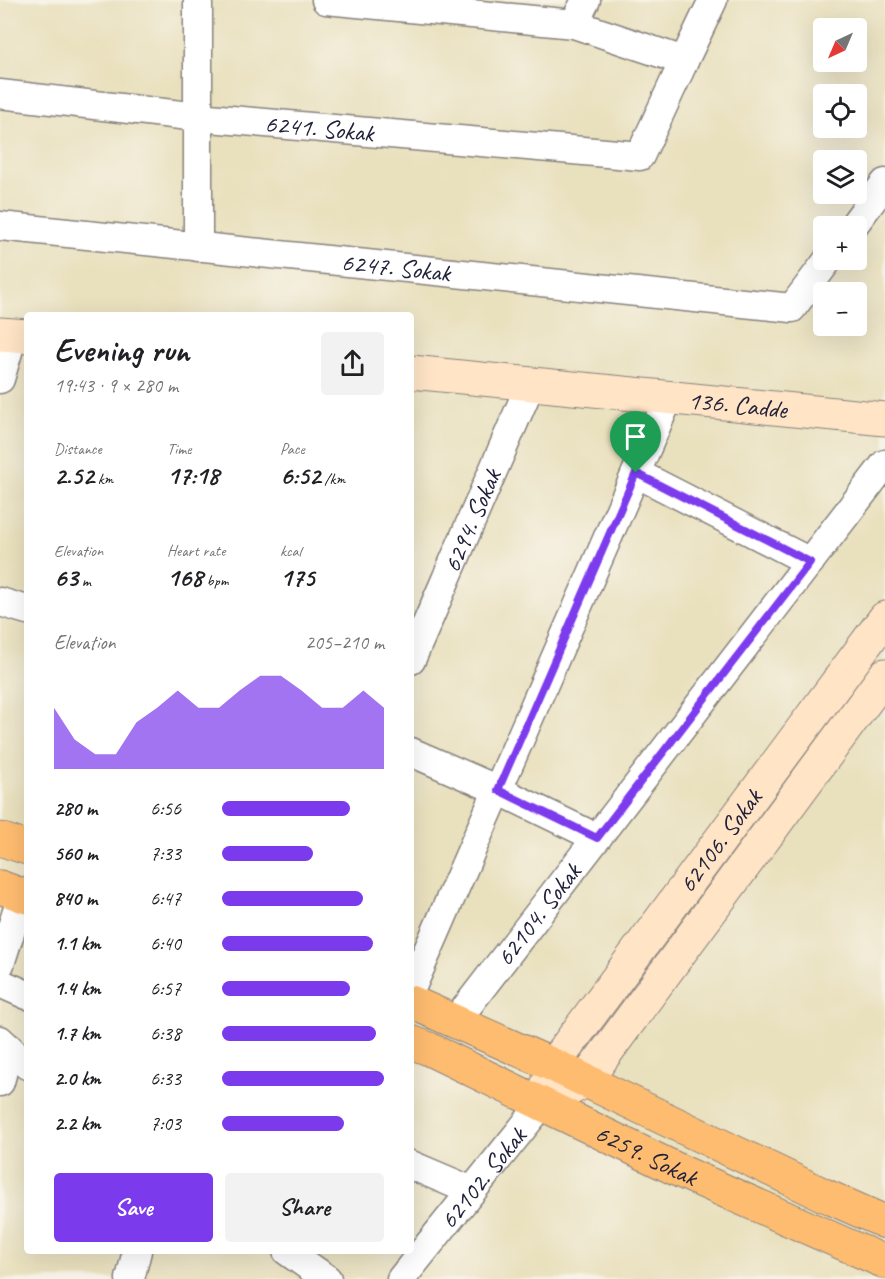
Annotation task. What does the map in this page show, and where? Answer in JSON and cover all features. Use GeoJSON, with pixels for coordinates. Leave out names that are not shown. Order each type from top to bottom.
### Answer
{"type":"FeatureCollection","features":[{"type":"Feature","properties":{"kind":"main road"},"geometry":{"type":"LineString","coordinates":[[0,839],[24,847]]}},
{"type":"Feature","properties":{"kind":"main road","name":"6259. Sokak"},"geometry":{"type":"LineString","coordinates":[[414,1003],[553,1065],[824,1195],[885,1221]]}},
{"type":"Feature","properties":{"kind":"main road","name":"6259. Sokak"},"geometry":{"type":"LineString","coordinates":[[414,1043],[682,1172],[885,1262]]}},
{"type":"Feature","properties":{"kind":"street"},"geometry":{"type":"LineString","coordinates":[[198,0],[198,247]]}},
{"type":"Feature","properties":{"kind":"street"},"geometry":{"type":"LineString","coordinates":[[326,0],[577,8],[684,61],[713,0]]}},
{"type":"Feature","properties":{"kind":"street","name":"6241. Sokak"},"geometry":{"type":"LineString","coordinates":[[0,94],[198,117],[640,156],[684,61]]}},
{"type":"Feature","properties":{"kind":"street"},"geometry":{"type":"LineString","coordinates":[[860,216],[885,183]]}},
{"type":"Feature","properties":{"kind":"street","name":"6247. Sokak"},"geometry":{"type":"LineString","coordinates":[[0,226],[792,308],[820,270]]}},
{"type":"Feature","properties":{"kind":"street"},"geometry":{"type":"LineString","coordinates":[[0,379],[13,335]]}},
{"type":"Feature","properties":{"kind":"street","name":"136. Cadde"},"geometry":{"type":"LineString","coordinates":[[414,372],[885,419]]}},
{"type":"Feature","properties":{"kind":"street","name":"6294. Sokak"},"geometry":{"type":"LineString","coordinates":[[414,653],[531,383]]}},
{"type":"Feature","properties":{"kind":"street"},"geometry":{"type":"LineString","coordinates":[[414,982],[669,397]]}},
{"type":"Feature","properties":{"kind":"street","name":"62104. Sokak"},"geometry":{"type":"LineString","coordinates":[[455,1022],[885,464]]}},
{"type":"Feature","properties":{"kind":"street"},"geometry":{"type":"LineString","coordinates":[[636,473],[810,562]]}},
{"type":"Feature","properties":{"kind":"street"},"geometry":{"type":"LineString","coordinates":[[0,602],[24,609]]}},
{"type":"Feature","properties":{"kind":"street","name":"62106. Sokak"},"geometry":{"type":"LineString","coordinates":[[553,1065],[885,618]]}},
{"type":"Feature","properties":{"kind":"street","name":"62106. Sokak"},"geometry":{"type":"LineString","coordinates":[[585,1081],[885,675]]}},
{"type":"Feature","properties":{"kind":"street"},"geometry":{"type":"LineString","coordinates":[[414,753],[498,790],[597,838]]}},
{"type":"Feature","properties":{"kind":"street"},"geometry":{"type":"LineString","coordinates":[[0,964],[16,893]]}},
{"type":"Feature","properties":{"kind":"street"},"geometry":{"type":"LineString","coordinates":[[0,983],[24,994]]}},
{"type":"Feature","properties":{"kind":"street"},"geometry":{"type":"LineString","coordinates":[[0,1082],[12,1051]]}},
{"type":"Feature","properties":{"kind":"street"},"geometry":{"type":"LineString","coordinates":[[542,1104],[553,1065]]}},
{"type":"Feature","properties":{"kind":"street"},"geometry":{"type":"LineString","coordinates":[[542,1104],[585,1081]]}},
{"type":"Feature","properties":{"kind":"street","name":"62102. Sokak"},"geometry":{"type":"LineString","coordinates":[[401,1279],[542,1104]]}},
{"type":"Feature","properties":{"kind":"street"},"geometry":{"type":"LineString","coordinates":[[414,1166],[472,1191]]}},
{"type":"Feature","properties":{"kind":"street"},"geometry":{"type":"LineString","coordinates":[[130,1279],[136,1254]]}},
{"type":"Feature","properties":{"kind":"street"},"geometry":{"type":"LineString","coordinates":[[290,1254],[327,1279]]}},
{"type":"Feature","properties":{"kind":"route"},"geometry":{"type":"LineString","coordinates":[[636,473],[810,562],[597,838],[498,790],[636,473]]}}]}
